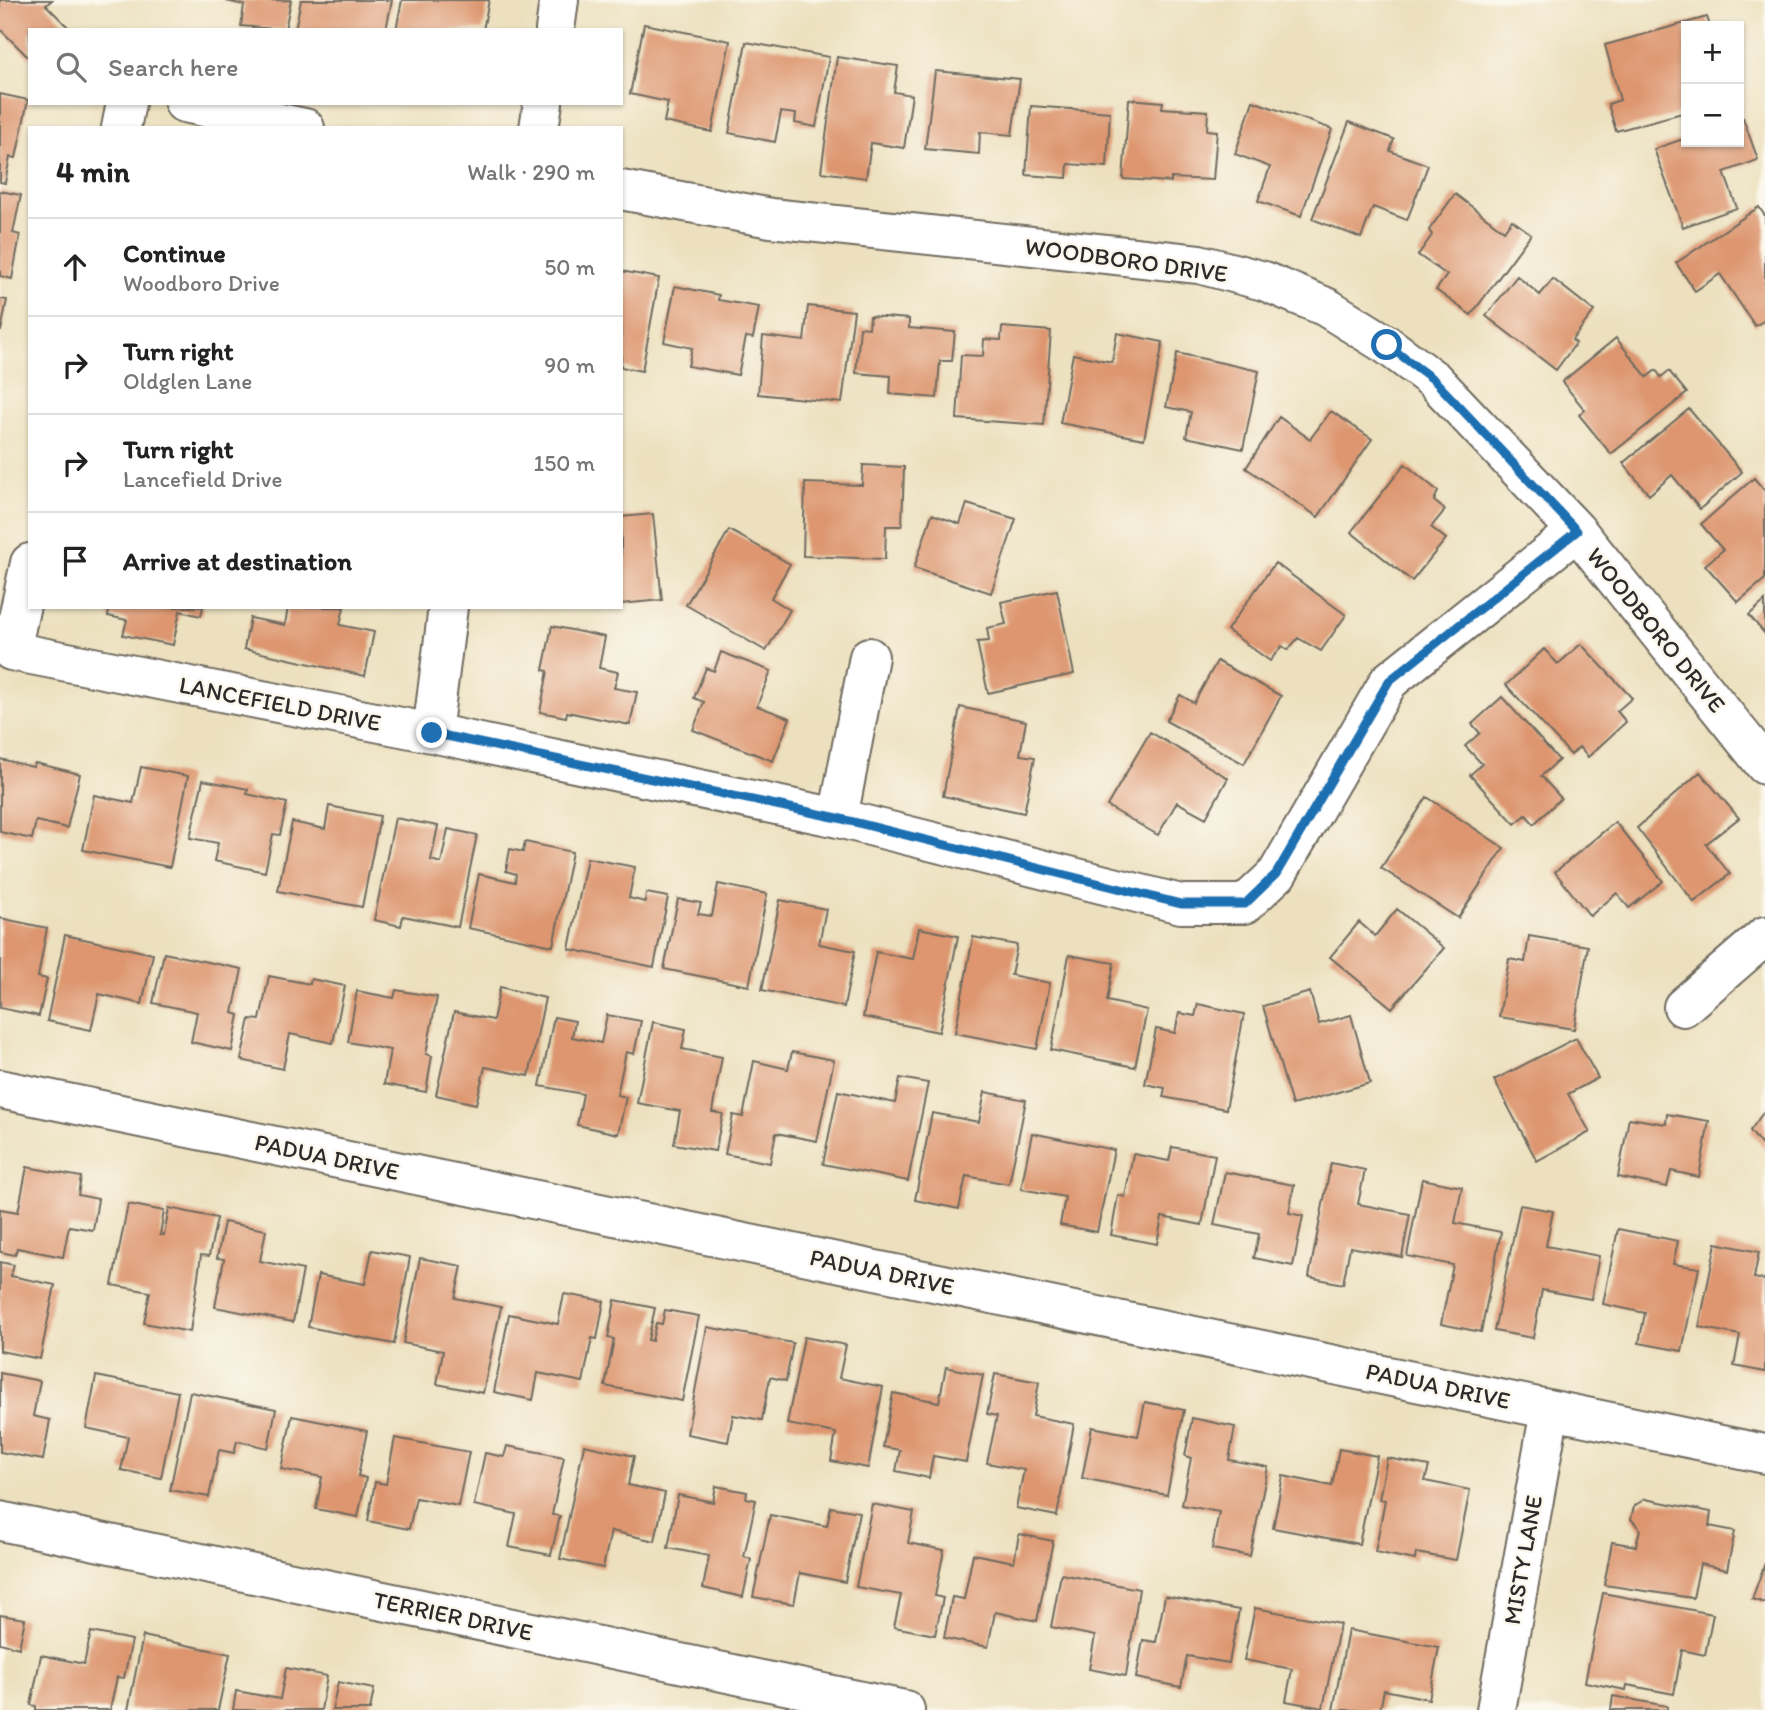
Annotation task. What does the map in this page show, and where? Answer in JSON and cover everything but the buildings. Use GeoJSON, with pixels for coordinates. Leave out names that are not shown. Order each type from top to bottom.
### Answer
{"type":"FeatureCollection","features":[{"type":"Feature","properties":{"kind":"street"},"geometry":{"type":"LineString","coordinates":[[555,28],[559,0]]}},
{"type":"Feature","properties":{"kind":"street"},"geometry":{"type":"LineString","coordinates":[[121,126],[126,105]]}},
{"type":"Feature","properties":{"kind":"street"},"geometry":{"type":"LineString","coordinates":[[194,105],[295,126]]}},
{"type":"Feature","properties":{"kind":"street"},"geometry":{"type":"LineString","coordinates":[[539,126],[543,105]]}},
{"type":"Feature","properties":{"kind":"street","name":"WOODBORO DRIVE"},"geometry":{"type":"LineString","coordinates":[[623,190],[771,218],[1199,264],[1264,281],[1326,307],[1387,345],[1434,380],[1577,531],[1765,765]]}},
{"type":"Feature","properties":{"kind":"street","name":"LANCEFIELD DRIVE"},"geometry":{"type":"LineString","coordinates":[[28,573],[11,651],[432,733],[838,818],[1181,904],[1245,904],[1276,874],[1389,681],[1577,531]]}},
{"type":"Feature","properties":{"kind":"street"},"geometry":{"type":"LineString","coordinates":[[432,733],[448,609]]}},
{"type":"Feature","properties":{"kind":"street"},"geometry":{"type":"LineString","coordinates":[[838,818],[869,657]]}},
{"type":"Feature","properties":{"kind":"street"},"geometry":{"type":"LineString","coordinates":[[1684,1007],[1765,936]]}},
{"type":"Feature","properties":{"kind":"street","name":"PADUA DRIVE"},"geometry":{"type":"LineString","coordinates":[[0,1089],[1765,1454]]}},
{"type":"Feature","properties":{"kind":"street","name":"MISTY LANE"},"geometry":{"type":"LineString","coordinates":[[1496,1710],[1550,1409]]}},
{"type":"Feature","properties":{"kind":"street","name":"TERRIER DRIVE"},"geometry":{"type":"LineString","coordinates":[[0,1521],[905,1710]]}},
{"type":"Feature","properties":{"kind":"route"},"geometry":{"type":"LineString","coordinates":[[432,733],[838,818],[1181,904],[1245,904],[1276,874],[1389,681],[1577,531],[1434,380],[1387,345]]}}]}
